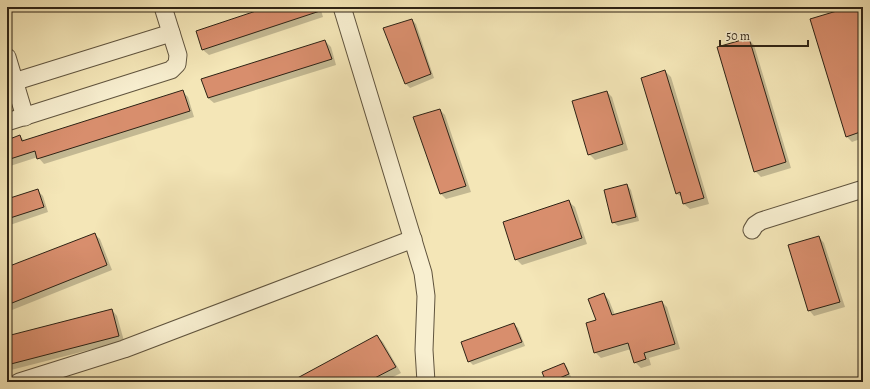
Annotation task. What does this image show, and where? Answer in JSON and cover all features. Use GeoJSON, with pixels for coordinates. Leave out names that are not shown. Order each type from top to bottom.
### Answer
{"type":"FeatureCollection","features":[{"type":"Feature","properties":{"kind":"street"},"geometry":{"type":"LineString","coordinates":[[7,122],[171,70],[177,64],[178,55],[163,7]]}},
{"type":"Feature","properties":{"kind":"street"},"geometry":{"type":"LineString","coordinates":[[342,7],[424,272],[426,296],[424,350],[426,382]]}},
{"type":"Feature","properties":{"kind":"street"},"geometry":{"type":"LineString","coordinates":[[11,83],[171,33]]}},
{"type":"Feature","properties":{"kind":"street"},"geometry":{"type":"LineString","coordinates":[[7,57],[11,83],[25,116]]}},
{"type":"Feature","properties":{"kind":"street"},"geometry":{"type":"LineString","coordinates":[[752,230],[755,224],[761,221],[863,190]]}},
{"type":"Feature","properties":{"kind":"street"},"geometry":{"type":"LineString","coordinates":[[19,382],[124,349],[413,239]]}},
{"type":"Feature","properties":{"kind":"building"},"geometry":{"type":"Polygon","coordinates":[[[268,7],[326,7],[326,9],[202,50],[196,31],[268,7]]]}},
{"type":"Feature","properties":{"kind":"building"},"geometry":{"type":"Polygon","coordinates":[[[850,7],[863,7],[863,131],[846,137],[810,19],[850,7]]]}},
{"type":"Feature","properties":{"kind":"building"},"geometry":{"type":"Polygon","coordinates":[[[412,19],[431,74],[405,84],[383,28],[412,19]]]}},
{"type":"Feature","properties":{"kind":"building"},"geometry":{"type":"Polygon","coordinates":[[[749,38],[786,162],[754,172],[717,47],[749,38]]]}},
{"type":"Feature","properties":{"kind":"building"},"geometry":{"type":"Polygon","coordinates":[[[325,40],[332,59],[208,98],[201,79],[325,40]]]}},
{"type":"Feature","properties":{"kind":"building"},"geometry":{"type":"Polygon","coordinates":[[[665,70],[704,198],[683,204],[680,192],[676,194],[641,78],[665,70]]]}},
{"type":"Feature","properties":{"kind":"building"},"geometry":{"type":"Polygon","coordinates":[[[183,90],[190,111],[37,159],[35,151],[7,160],[7,140],[20,135],[22,141],[183,90]]]}},
{"type":"Feature","properties":{"kind":"building"},"geometry":{"type":"Polygon","coordinates":[[[607,91],[623,144],[588,155],[572,101],[607,91]]]}},
{"type":"Feature","properties":{"kind":"building"},"geometry":{"type":"Polygon","coordinates":[[[440,109],[466,186],[440,194],[413,117],[440,109]]]}},
{"type":"Feature","properties":{"kind":"building"},"geometry":{"type":"Polygon","coordinates":[[[627,184],[636,217],[612,223],[604,190],[627,184]]]}},
{"type":"Feature","properties":{"kind":"building"},"geometry":{"type":"Polygon","coordinates":[[[38,189],[44,207],[7,219],[7,199],[38,189]]]}},
{"type":"Feature","properties":{"kind":"building"},"geometry":{"type":"Polygon","coordinates":[[[569,200],[582,238],[515,260],[503,222],[569,200]]]}},
{"type":"Feature","properties":{"kind":"building"},"geometry":{"type":"Polygon","coordinates":[[[95,233],[107,265],[7,305],[7,267],[95,233]]]}},
{"type":"Feature","properties":{"kind":"building"},"geometry":{"type":"Polygon","coordinates":[[[819,236],[840,302],[808,311],[788,245],[819,236]]]}},
{"type":"Feature","properties":{"kind":"building"},"geometry":{"type":"Polygon","coordinates":[[[604,293],[612,315],[662,301],[675,344],[644,353],[646,359],[634,363],[628,343],[594,353],[586,323],[596,320],[588,299],[604,293]]]}},
{"type":"Feature","properties":{"kind":"building"},"geometry":{"type":"Polygon","coordinates":[[[112,309],[119,336],[7,365],[7,336],[112,309]]]}},
{"type":"Feature","properties":{"kind":"building"},"geometry":{"type":"Polygon","coordinates":[[[514,323],[522,342],[468,362],[461,342],[514,323]]]}},
{"type":"Feature","properties":{"kind":"building"},"geometry":{"type":"Polygon","coordinates":[[[377,335],[396,367],[367,382],[290,382],[377,335]]]}},
{"type":"Feature","properties":{"kind":"building"},"geometry":{"type":"Polygon","coordinates":[[[564,363],[569,374],[550,382],[546,382],[542,372],[564,363]]]}}]}
